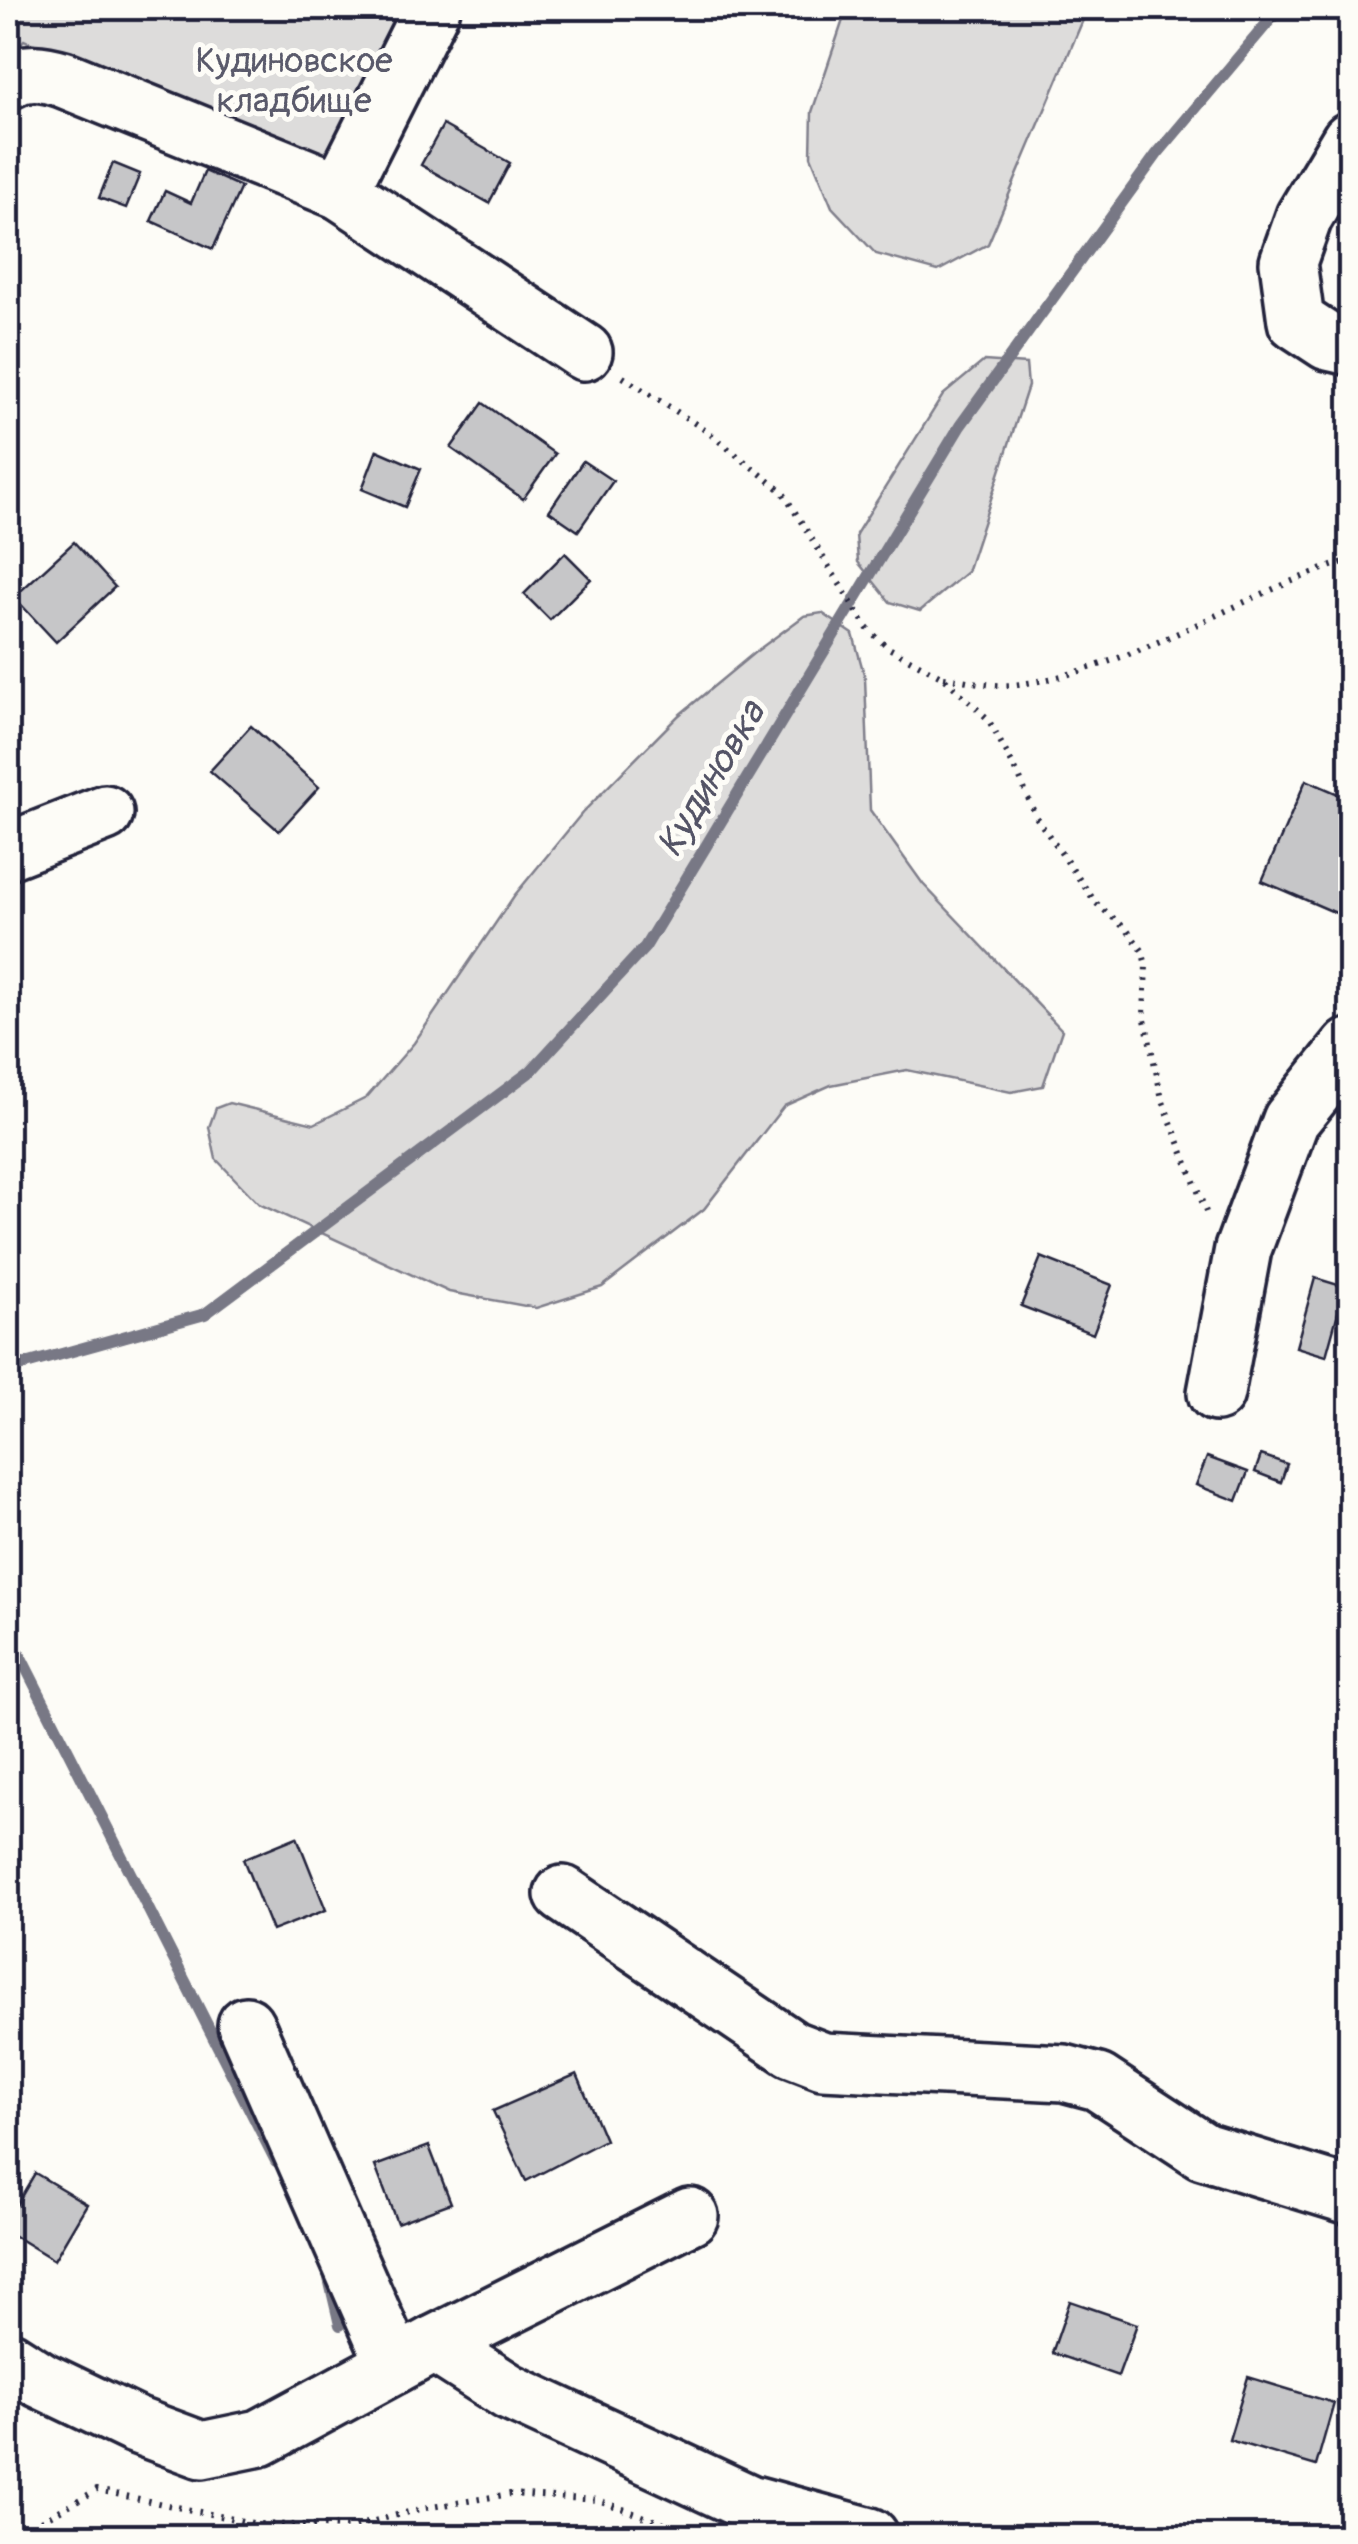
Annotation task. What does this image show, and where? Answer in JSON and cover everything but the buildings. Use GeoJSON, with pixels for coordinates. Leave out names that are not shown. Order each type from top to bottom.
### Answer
{"type":"FeatureCollection","features":[{"type":"Feature","properties":{"kind":"street"},"geometry":{"type":"LineString","coordinates":[[340,190],[432,8]]}},
{"type":"Feature","properties":{"kind":"street"},"geometry":{"type":"LineString","coordinates":[[8,81],[39,72],[340,190],[584,352]]}},
{"type":"Feature","properties":{"kind":"street"},"geometry":{"type":"LineString","coordinates":[[1350,140],[1304,217],[1288,262],[1296,321],[1328,342],[1350,348]]}},
{"type":"Feature","properties":{"kind":"street"},"geometry":{"type":"LineString","coordinates":[[8,851],[106,813]]}},
{"type":"Feature","properties":{"kind":"street"},"geometry":{"type":"LineString","coordinates":[[1216,1392],[1243,1249],[1291,1120],[1350,1047]]}},
{"type":"Feature","properties":{"kind":"street"},"geometry":{"type":"LineString","coordinates":[[563,1894],[792,2049],[823,2061],[1064,2074],[1098,2082],[1203,2151],[1350,2196]]}},
{"type":"Feature","properties":{"kind":"street"},"geometry":{"type":"LineString","coordinates":[[246,2025],[415,2354],[509,2392],[749,2503],[870,2536]]}},
{"type":"Feature","properties":{"kind":"street"},"geometry":{"type":"LineString","coordinates":[[8,2359],[41,2380],[202,2450],[260,2438],[415,2354],[690,2216]]}},
{"type":"Feature","properties":{"kind":"path"},"geometry":{"type":"LineString","coordinates":[[584,352],[704,430],[772,482],[805,525],[867,628],[887,647],[943,677],[988,719],[1045,830],[1096,903],[1142,950],[1146,964],[1144,1015],[1162,1099],[1207,1215],[1243,1249]]}},
{"type":"Feature","properties":{"kind":"path"},"geometry":{"type":"LineString","coordinates":[[943,677],[1009,686],[1086,671],[1306,574],[1350,560]]}},
{"type":"Feature","properties":{"kind":"path"},"geometry":{"type":"LineString","coordinates":[[13,2536],[98,2490],[257,2524],[351,2526],[420,2509],[510,2494],[598,2500],[700,2536]]}},
{"type":"Feature","properties":{"kind":"green space","name":"Кудиновское кладбище"},"geometry":{"type":"Polygon","coordinates":[[[8,8],[413,8],[343,146],[315,171],[24,40],[8,56],[8,8]]]}},
{"type":"Feature","properties":{"kind":"green space"},"geometry":{"type":"Polygon","coordinates":[[[847,8],[1088,8],[988,244],[938,271],[876,254],[832,207],[811,156],[812,112],[847,8]]]}},
{"type":"Feature","properties":{"kind":"green space"},"geometry":{"type":"Polygon","coordinates":[[[984,361],[1026,364],[1028,386],[967,572],[920,611],[890,602],[858,562],[856,534],[943,395],[984,361]]]}},
{"type":"Feature","properties":{"kind":"green space"},"geometry":{"type":"Polygon","coordinates":[[[822,613],[853,634],[865,678],[870,810],[923,884],[1062,1030],[1043,1086],[1011,1092],[907,1070],[831,1085],[784,1106],[704,1209],[602,1287],[536,1308],[449,1292],[259,1204],[216,1159],[209,1127],[216,1108],[229,1103],[314,1124],[366,1098],[414,1043],[514,896],[583,812],[678,716],[804,616],[822,613]]]}},
{"type":"Feature","properties":{"kind":"waterway","name":"Кудиновка"},"geometry":{"type":"LineString","coordinates":[[8,1369],[205,1314],[531,1071],[645,947],[960,426],[1157,154],[1280,8]]}},
{"type":"Feature","properties":{"kind":"waterway"},"geometry":{"type":"LineString","coordinates":[[8,1632],[276,2161]]}},
{"type":"Feature","properties":{"kind":"waterway"},"geometry":{"type":"LineString","coordinates":[[328,2274],[340,2325]]}}]}
